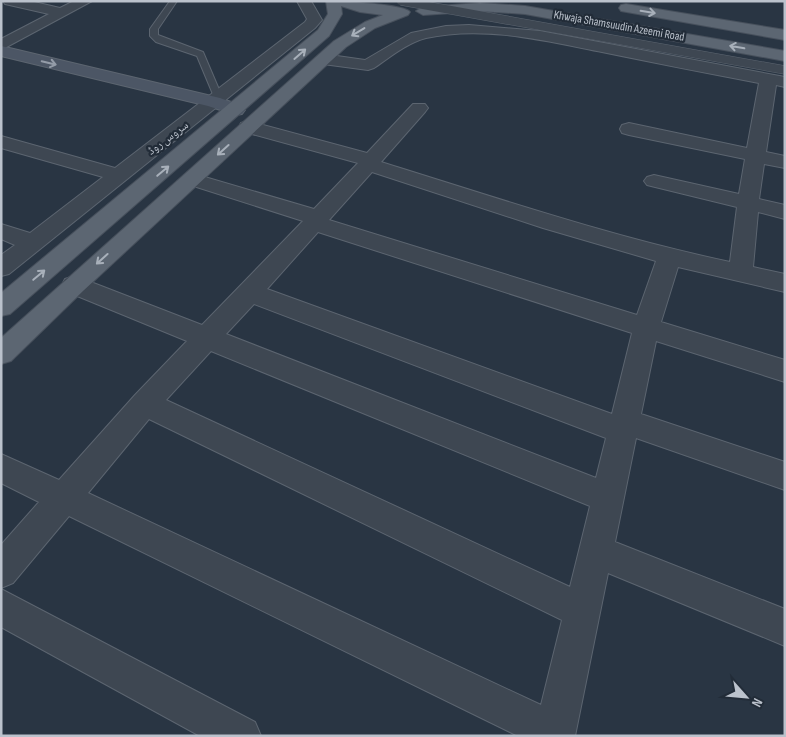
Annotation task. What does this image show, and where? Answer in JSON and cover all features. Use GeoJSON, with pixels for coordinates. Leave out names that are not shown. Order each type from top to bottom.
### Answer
{"type":"FeatureCollection","features":[{"type":"Feature","properties":{"kind":"main road"},"geometry":{"type":"LineString","coordinates":[[1,307],[220,124],[324,33],[335,14],[333,1]]}},
{"type":"Feature","properties":{"kind":"main road"},"geometry":{"type":"LineString","coordinates":[[341,1],[360,8],[442,8],[462,1]]}},
{"type":"Feature","properties":{"kind":"main road","name":"Khwaja Shamsuudin Azeemi Road"},"geometry":{"type":"LineString","coordinates":[[612,6],[785,35]]}},
{"type":"Feature","properties":{"kind":"main road","name":"Khwaja Shamsuudin Azeemi Road"},"geometry":{"type":"LineString","coordinates":[[409,8],[480,7],[525,10],[785,56]]}},
{"type":"Feature","properties":{"kind":"main road"},"geometry":{"type":"LineString","coordinates":[[1,354],[74,285],[323,59],[354,34],[409,8]]}},
{"type":"Feature","properties":{"kind":"main road"},"geometry":{"type":"LineString","coordinates":[[271,79],[295,85]]}},
{"type":"Feature","properties":{"kind":"street"},"geometry":{"type":"LineString","coordinates":[[10,1],[62,13]]}},
{"type":"Feature","properties":{"kind":"street"},"geometry":{"type":"LineString","coordinates":[[1,45],[85,1]]}},
{"type":"Feature","properties":{"kind":"street","name":"سروس روڈ"},"geometry":{"type":"LineString","coordinates":[[1,268],[118,175],[199,115],[315,20],[304,1]]}},
{"type":"Feature","properties":{"kind":"street"},"geometry":{"type":"LineString","coordinates":[[323,59],[368,65],[405,40],[422,35],[442,31],[490,31],[545,37],[779,77],[757,156],[748,204],[741,272]]}},
{"type":"Feature","properties":{"kind":"street"},"geometry":{"type":"LineString","coordinates":[[1,51],[217,100],[236,110]]}},
{"type":"Feature","properties":{"kind":"street"},"geometry":{"type":"LineString","coordinates":[[1,66],[199,115],[220,124]]}},
{"type":"Feature","properties":{"kind":"street"},"geometry":{"type":"LineString","coordinates":[[1,571],[145,403],[419,108]]}},
{"type":"Feature","properties":{"kind":"street"},"geometry":{"type":"LineString","coordinates":[[248,127],[370,162],[550,223],[669,257],[785,283]]}},
{"type":"Feature","properties":{"kind":"street"},"geometry":{"type":"LineString","coordinates":[[629,129],[785,162]]}},
{"type":"Feature","properties":{"kind":"street"},"geometry":{"type":"LineString","coordinates":[[1,142],[118,175]]}},
{"type":"Feature","properties":{"kind":"street"},"geometry":{"type":"LineString","coordinates":[[191,179],[785,371]]}},
{"type":"Feature","properties":{"kind":"street"},"geometry":{"type":"LineString","coordinates":[[654,181],[785,212]]}},
{"type":"Feature","properties":{"kind":"street"},"geometry":{"type":"LineString","coordinates":[[1,231],[33,243]]}},
{"type":"Feature","properties":{"kind":"street"},"geometry":{"type":"LineString","coordinates":[[1,468],[554,734],[646,327],[669,257]]}},
{"type":"Feature","properties":{"kind":"street"},"geometry":{"type":"LineString","coordinates":[[74,285],[608,498]]}},
{"type":"Feature","properties":{"kind":"street"},"geometry":{"type":"LineString","coordinates":[[249,292],[624,426],[785,476]]}},
{"type":"Feature","properties":{"kind":"street"},"geometry":{"type":"LineString","coordinates":[[145,403],[582,611]]}},
{"type":"Feature","properties":{"kind":"street"},"geometry":{"type":"LineString","coordinates":[[595,551],[785,628]]}},
{"type":"Feature","properties":{"kind":"street"},"geometry":{"type":"LineString","coordinates":[[1,607],[229,733]]}},
{"type":"Feature","properties":{"kind":"lane"},"geometry":{"type":"LineString","coordinates":[[174,1],[154,29],[154,36],[159,40],[200,54],[217,100]]}},
{"type":"Feature","properties":{"kind":"lane"},"geometry":{"type":"LineString","coordinates":[[409,8],[779,77]]}}]}
